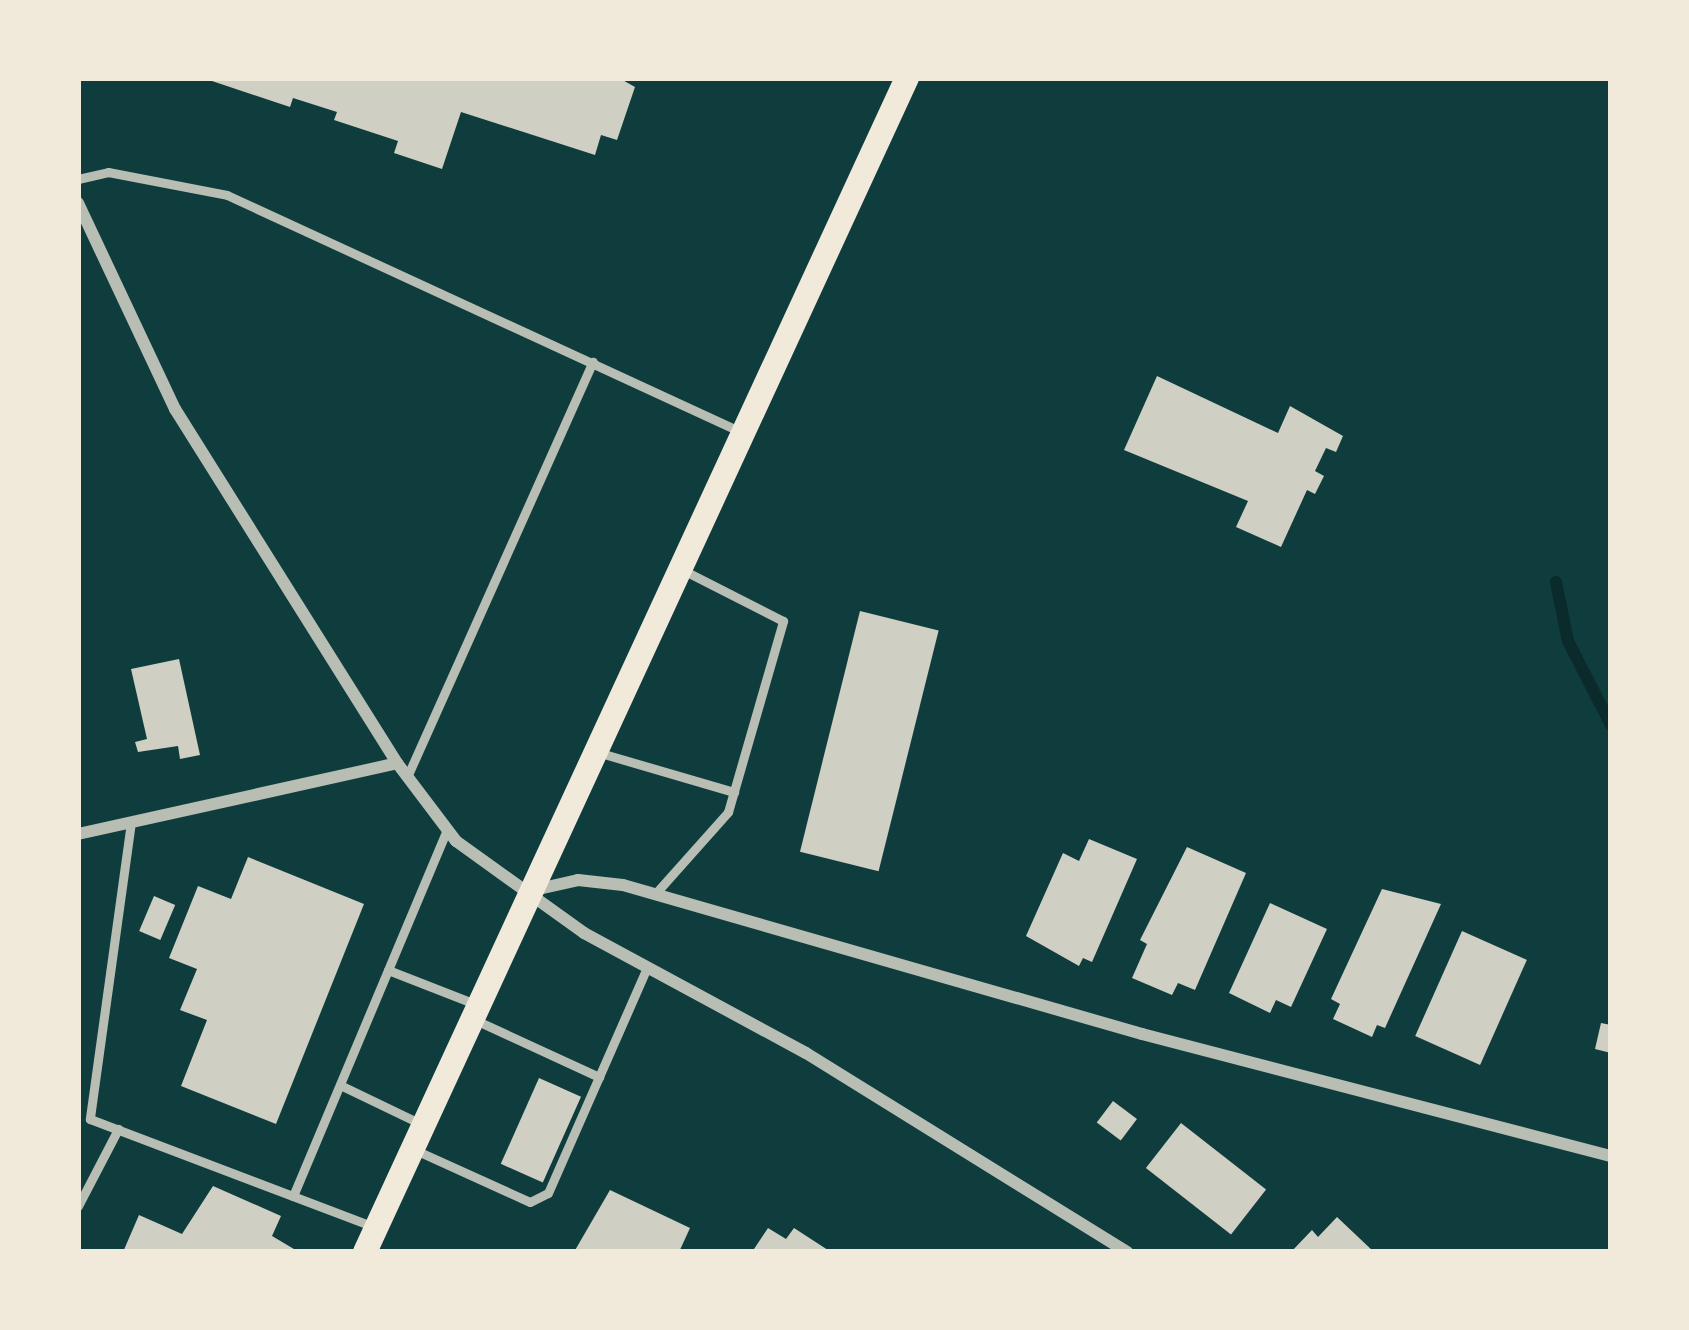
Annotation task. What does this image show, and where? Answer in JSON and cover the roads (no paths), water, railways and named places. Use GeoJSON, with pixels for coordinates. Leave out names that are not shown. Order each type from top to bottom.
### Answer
{"type":"FeatureCollection","features":[{"type":"Feature","properties":{"kind":"main road"},"geometry":{"type":"LineString","coordinates":[[365,1252],[907,78]]}},
{"type":"Feature","properties":{"kind":"street"},"geometry":{"type":"LineString","coordinates":[[78,203],[175,410],[397,763],[447,829],[490,869],[533,890],[584,933],[806,1053],[1126,1252]]}},
{"type":"Feature","properties":{"kind":"street"},"geometry":{"type":"LineString","coordinates":[[78,834],[397,763]]}},
{"type":"Feature","properties":{"kind":"street"},"geometry":{"type":"LineString","coordinates":[[533,890],[578,880],[655,895],[1335,1087],[1611,1156]]}},
{"type":"Feature","properties":{"kind":"lane"},"geometry":{"type":"LineString","coordinates":[[78,179],[108,172],[227,195],[744,433]]}},
{"type":"Feature","properties":{"kind":"lane"},"geometry":{"type":"LineString","coordinates":[[407,777],[593,362]]}},
{"type":"Feature","properties":{"kind":"lane"},"geometry":{"type":"LineString","coordinates":[[655,895],[728,812],[783,621],[681,569]]}},
{"type":"Feature","properties":{"kind":"lane"},"geometry":{"type":"LineString","coordinates":[[597,752],[734,792]]}},
{"type":"Feature","properties":{"kind":"lane"},"geometry":{"type":"LineString","coordinates":[[131,822],[90,1119],[376,1228]]}},
{"type":"Feature","properties":{"kind":"lane"},"geometry":{"type":"LineString","coordinates":[[293,1196],[447,829]]}},
{"type":"Feature","properties":{"kind":"lane"},"geometry":{"type":"LineString","coordinates":[[340,1085],[530,1202],[548,1193],[647,968]]}},
{"type":"Feature","properties":{"kind":"lane"},"geometry":{"type":"LineString","coordinates":[[388,970],[599,1076]]}},
{"type":"Feature","properties":{"kind":"lane"},"geometry":{"type":"LineString","coordinates":[[78,1206],[118,1129]]}},
{"type":"Feature","properties":{"kind":"waterway"},"geometry":{"type":"LineString","coordinates":[[1556,582],[1568,641],[1611,725]]}}]}
